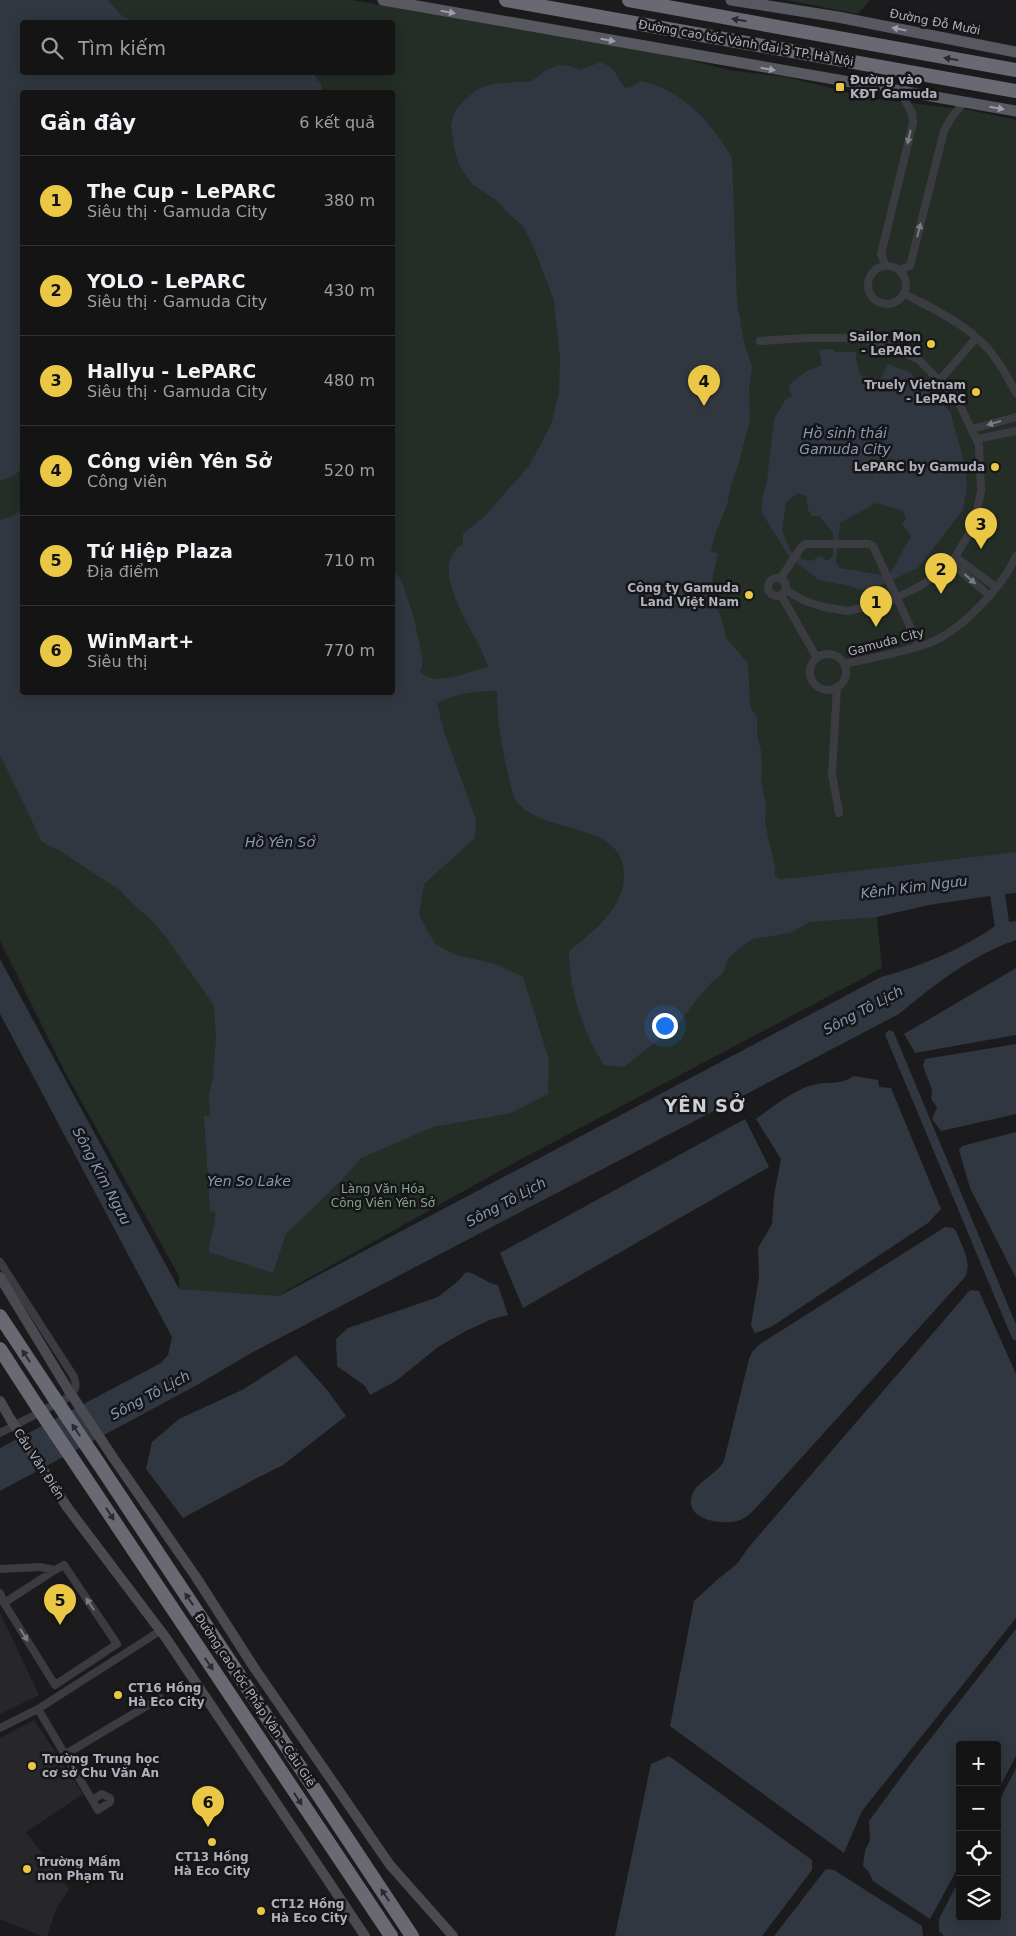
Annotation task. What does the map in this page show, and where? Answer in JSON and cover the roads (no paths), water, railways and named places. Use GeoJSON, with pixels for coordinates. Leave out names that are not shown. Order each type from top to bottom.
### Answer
{"type":"FeatureCollection","features":[{"type":"Feature","properties":{"kind":"highway","name":"Đường cao tốc Vành đai 3 TP. Hà Nội"},"geometry":{"type":"LineString","coordinates":[[506,0],[1016,91]]}},
{"type":"Feature","properties":{"kind":"highway","name":"Đường cao tốc Vành đai 3 TP. Hà Nội"},"geometry":{"type":"LineString","coordinates":[[629,0],[1016,70]]}},
{"type":"Feature","properties":{"kind":"highway","name":"Đường cao tốc Pháp Vân - Cầu Giẽ"},"geometry":{"type":"LineString","coordinates":[[0,1316],[412,1936]]}},
{"type":"Feature","properties":{"kind":"highway","name":"Đường cao tốc Pháp Vân - Cầu Giẽ"},"geometry":{"type":"LineString","coordinates":[[0,1349],[390,1936]]}},
{"type":"Feature","properties":{"kind":"main road"},"geometry":{"type":"LineString","coordinates":[[383,0],[1016,111]]}},
{"type":"Feature","properties":{"kind":"main road","name":"Đường Đỗ Mười"},"geometry":{"type":"LineString","coordinates":[[731,0],[838,17],[1016,52]]}},
{"type":"Feature","properties":{"kind":"street"},"geometry":{"type":"LineString","coordinates":[[886,266],[881,254],[912,123],[912,113],[900,91]]}},
{"type":"Feature","properties":{"kind":"street"},"geometry":{"type":"LineString","coordinates":[[899,270],[906,281],[905,294],[895,303],[881,304],[870,296],[868,283],[874,271],[886,266],[899,270],[910,266],[944,131],[951,118],[964,102]]}},
{"type":"Feature","properties":{"kind":"street"},"geometry":{"type":"LineString","coordinates":[[905,294],[969,331],[996,358],[1016,393]]}},
{"type":"Feature","properties":{"kind":"street"},"geometry":{"type":"LineString","coordinates":[[760,341],[852,338],[882,343],[920,360],[957,399],[977,439],[981,491],[974,525],[952,560],[922,585],[886,603],[847,611],[824,607],[783,592],[773,594],[768,587],[772,580],[780,579],[786,584],[783,592],[817,658]]}},
{"type":"Feature","properties":{"kind":"street"},"geometry":{"type":"LineString","coordinates":[[941,382],[978,340]]}},
{"type":"Feature","properties":{"kind":"street"},"geometry":{"type":"LineString","coordinates":[[972,430],[1016,417]]}},
{"type":"Feature","properties":{"kind":"street"},"geometry":{"type":"LineString","coordinates":[[977,439],[1016,431]]}},
{"type":"Feature","properties":{"kind":"street"},"geometry":{"type":"LineString","coordinates":[[780,579],[805,544],[869,544],[873,546],[886,571],[919,646]]}},
{"type":"Feature","properties":{"kind":"street","name":"Gamuda City"},"geometry":{"type":"LineString","coordinates":[[844,664],[928,644],[954,628],[978,609],[990,596],[1016,556]]}},
{"type":"Feature","properties":{"kind":"street"},"geometry":{"type":"LineString","coordinates":[[952,560],[996,587]]}},
{"type":"Feature","properties":{"kind":"street"},"geometry":{"type":"LineString","coordinates":[[952,560],[990,596]]}},
{"type":"Feature","properties":{"kind":"street"},"geometry":{"type":"LineString","coordinates":[[838,687],[824,689],[813,682],[810,669],[817,658],[825,655],[834,656],[844,664],[845,677],[838,687],[834,713],[832,774],[840,813]]}},
{"type":"Feature","properties":{"kind":"street"},"geometry":{"type":"LineString","coordinates":[[0,1262],[74,1377],[76,1384],[75,1391],[69,1397],[0,1433]]}},
{"type":"Feature","properties":{"kind":"street"},"geometry":{"type":"LineString","coordinates":[[0,1277],[69,1391],[112,1456],[390,1864],[453,1936]]}},
{"type":"Feature","properties":{"kind":"street","name":"Cầu Văn Điển"},"geometry":{"type":"LineString","coordinates":[[0,1401],[67,1507],[166,1638],[365,1936]]}},
{"type":"Feature","properties":{"kind":"street"},"geometry":{"type":"LineString","coordinates":[[0,1593],[4,1603],[56,1685],[116,1644],[64,1565],[4,1603]]}},
{"type":"Feature","properties":{"kind":"street"},"geometry":{"type":"LineString","coordinates":[[0,1568],[40,1567],[55,1570]]}},
{"type":"Feature","properties":{"kind":"street"},"geometry":{"type":"LineString","coordinates":[[0,1728],[38,1709],[160,1631]]}},
{"type":"Feature","properties":{"kind":"street"},"geometry":{"type":"LineString","coordinates":[[64,1755],[160,1698]]}},
{"type":"Feature","properties":{"kind":"street"},"geometry":{"type":"LineString","coordinates":[[38,1709],[92,1800]]}},
{"type":"Feature","properties":{"kind":"water"},"geometry":{"type":"Polygon","coordinates":[[[0,0],[108,0],[121,15],[130,20],[20,20],[20,75],[314,75],[321,84],[322,90],[20,90],[20,471],[12,477],[0,481],[0,0]]]}},
{"type":"Feature","properties":{"kind":"water","name":"Hồ Yên Sở"},"geometry":{"type":"Polygon","coordinates":[[[600,62],[613,70],[625,88],[631,87],[640,81],[669,91],[694,109],[705,120],[732,158],[737,302],[744,342],[752,367],[749,388],[750,421],[727,505],[715,535],[711,552],[718,553],[712,582],[715,604],[722,620],[726,638],[748,663],[750,707],[757,717],[757,735],[761,751],[761,781],[766,804],[765,823],[775,876],[780,879],[804,877],[1016,852],[1016,893],[1005,894],[1009,922],[1016,921],[1016,940],[969,962],[926,992],[899,1014],[253,1352],[197,1385],[0,1491],[0,1448],[161,1363],[168,1355],[172,1337],[0,1014],[0,959],[179,1289],[279,1296],[881,977],[911,968],[940,956],[968,943],[995,926],[990,896],[929,905],[877,917],[810,922],[790,933],[752,939],[729,957],[723,973],[711,983],[678,1024],[624,1067],[604,1065],[584,1025],[574,995],[569,965],[569,951],[605,919],[618,900],[624,877],[621,858],[611,845],[597,837],[543,819],[527,811],[515,799],[502,746],[497,691],[481,691],[451,697],[437,704],[444,731],[476,820],[475,838],[424,884],[419,915],[435,944],[456,955],[496,964],[523,977],[549,1060],[548,1094],[511,1113],[433,1127],[361,1158],[340,1182],[286,1234],[273,1273],[209,1252],[215,1212],[210,1211],[204,1115],[210,1117],[209,1095],[213,1076],[216,1037],[214,1006],[166,937],[120,890],[60,851],[42,842],[0,755],[0,520],[13,516],[20,510],[20,695],[395,695],[395,574],[401,579],[414,618],[423,662],[420,672],[427,677],[444,679],[488,667],[451,586],[449,570],[452,555],[463,544],[463,534],[485,516],[529,466],[551,425],[559,392],[560,359],[554,301],[536,253],[523,226],[496,200],[472,184],[460,167],[454,149],[451,125],[455,111],[463,101],[478,89],[493,84],[532,81],[546,70],[559,65],[581,70],[600,62]]]}},
{"type":"Feature","properties":{"kind":"water","name":"Hồ sinh thái Gamuda City"},"geometry":{"type":"Polygon","coordinates":[[[832,349],[836,352],[856,352],[860,375],[880,379],[888,364],[910,372],[918,383],[950,411],[964,461],[967,486],[963,510],[918,568],[875,588],[862,590],[819,580],[790,558],[762,513],[762,500],[767,480],[774,420],[785,400],[792,396],[788,386],[805,372],[822,365],[819,350],[832,349]],[[798,493],[786,502],[782,530],[791,552],[808,561],[818,557],[829,560],[833,556],[833,533],[819,516],[812,516],[808,510],[806,496],[798,493]],[[876,503],[840,523],[836,562],[840,568],[881,575],[891,572],[911,536],[902,524],[906,518],[902,510],[876,503]]]}},
{"type":"Feature","properties":{"kind":"water"},"geometry":{"type":"Polygon","coordinates":[[[1016,968],[1016,1035],[915,1053],[904,1034],[1016,968]]]}},
{"type":"Feature","properties":{"kind":"water"},"geometry":{"type":"Polygon","coordinates":[[[1016,1044],[1016,1114],[941,1131],[932,1119],[937,1107],[931,1099],[932,1090],[923,1066],[925,1059],[1016,1044]]]}},
{"type":"Feature","properties":{"kind":"water"},"geometry":{"type":"Polygon","coordinates":[[[854,1076],[878,1080],[879,1087],[891,1088],[941,1209],[928,1223],[771,1327],[755,1333],[751,1325],[759,1277],[758,1248],[772,1224],[774,1195],[781,1159],[756,1119],[799,1090],[819,1084],[842,1081],[854,1076]]]}},
{"type":"Feature","properties":{"kind":"water"},"geometry":{"type":"Polygon","coordinates":[[[745,1119],[769,1167],[523,1308],[500,1253],[745,1119]]]}},
{"type":"Feature","properties":{"kind":"water"},"geometry":{"type":"Polygon","coordinates":[[[1016,1132],[1016,1278],[970,1188],[959,1150],[962,1146],[1016,1132]]]}},
{"type":"Feature","properties":{"kind":"water"},"geometry":{"type":"Polygon","coordinates":[[[945,1227],[953,1228],[956,1231],[963,1248],[968,1265],[965,1277],[750,1514],[740,1520],[722,1522],[706,1519],[693,1510],[691,1503],[694,1490],[724,1461],[752,1352],[760,1344],[945,1227]]]}},
{"type":"Feature","properties":{"kind":"water"},"geometry":{"type":"Polygon","coordinates":[[[466,1272],[498,1285],[508,1315],[492,1319],[438,1347],[396,1381],[370,1395],[365,1386],[337,1366],[336,1339],[348,1328],[438,1297],[466,1272]]]}},
{"type":"Feature","properties":{"kind":"water"},"geometry":{"type":"Polygon","coordinates":[[[970,1290],[979,1291],[1016,1374],[1016,1618],[862,1811],[844,1853],[670,1726],[694,1601],[737,1564],[748,1548],[970,1290]]]}},
{"type":"Feature","properties":{"kind":"water"},"geometry":{"type":"Polygon","coordinates":[[[296,1355],[328,1391],[346,1416],[283,1465],[183,1518],[146,1469],[152,1442],[179,1419],[244,1389],[296,1355]]]}},
{"type":"Feature","properties":{"kind":"water"},"geometry":{"type":"Polygon","coordinates":[[[1016,1629],[1016,1756],[1001,1784],[1001,1741],[956,1741],[956,1871],[930,1919],[873,1881],[869,1872],[863,1866],[865,1851],[870,1840],[869,1821],[913,1761],[1016,1629]]]}},
{"type":"Feature","properties":{"kind":"water"},"geometry":{"type":"Polygon","coordinates":[[[669,1756],[812,1860],[812,1870],[762,1936],[615,1936],[651,1764],[669,1756]]]}},
{"type":"Feature","properties":{"kind":"water"},"geometry":{"type":"Polygon","coordinates":[[[1016,1768],[1016,1936],[944,1936],[939,1931],[939,1919],[956,1886],[956,1921],[1001,1921],[1001,1797],[1016,1768]]]}},
{"type":"Feature","properties":{"kind":"water"},"geometry":{"type":"Polygon","coordinates":[[[826,1869],[834,1870],[922,1926],[923,1936],[774,1936],[826,1869]]]}},
{"type":"Feature","properties":{"kind":"waterway"},"geometry":{"type":"LineString","coordinates":[[890,1035],[1016,1336]]}},
{"type":"Feature","properties":{"kind":"place","name":"Đường vào KĐT Gamuda"},"geometry":{"type":"Point","coordinates":[840,87]}},
{"type":"Feature","properties":{"kind":"place","name":"Sailor Mon - LePARC"},"geometry":{"type":"Point","coordinates":[931,344]}},
{"type":"Feature","properties":{"kind":"place","name":"Truely Vietnam - LePARC"},"geometry":{"type":"Point","coordinates":[976,392]}},
{"type":"Feature","properties":{"kind":"place","name":"Công viên Yên Sở"},"geometry":{"type":"Point","coordinates":[704,406]}},
{"type":"Feature","properties":{"kind":"place","name":"LePARC by Gamuda"},"geometry":{"type":"Point","coordinates":[995,467]}},
{"type":"Feature","properties":{"kind":"place","name":"Hallyu - LePARC"},"geometry":{"type":"Point","coordinates":[981,549]}},
{"type":"Feature","properties":{"kind":"place","name":"YOLO - LePARC"},"geometry":{"type":"Point","coordinates":[941,594]}},
{"type":"Feature","properties":{"kind":"place","name":"Công ty Gamuda Land Việt Nam"},"geometry":{"type":"Point","coordinates":[749,595]}},
{"type":"Feature","properties":{"kind":"place","name":"The Cup - LePARC"},"geometry":{"type":"Point","coordinates":[876,627]}},
{"type":"Feature","properties":{"kind":"place","name":"Tứ Hiệp Plaza"},"geometry":{"type":"Point","coordinates":[60,1625]}},
{"type":"Feature","properties":{"kind":"place","name":"CT16 Hồng Hà Eco City"},"geometry":{"type":"Point","coordinates":[118,1695]}},
{"type":"Feature","properties":{"kind":"place","name":"Trường Trung học cơ sở Chu Văn An"},"geometry":{"type":"Point","coordinates":[32,1766]}},
{"type":"Feature","properties":{"kind":"place","name":"WinMart+"},"geometry":{"type":"Point","coordinates":[208,1827]}},
{"type":"Feature","properties":{"kind":"place","name":"CT13 Hồng Hà Eco City"},"geometry":{"type":"Point","coordinates":[212,1842]}},
{"type":"Feature","properties":{"kind":"place","name":"Trường Mầm non Phạm Tu"},"geometry":{"type":"Point","coordinates":[27,1869]}},
{"type":"Feature","properties":{"kind":"place","name":"CT12 Hồng Hà Eco City"},"geometry":{"type":"Point","coordinates":[261,1911]}},
{"type":"Feature","properties":{"kind":"district","name":"YÊN SỞ"},"geometry":{"type":"Point","coordinates":[705,1106]}},
{"type":"Feature","properties":{"kind":"water label","name":"Kênh Kim Ngưu"},"geometry":{"type":"Point","coordinates":[914,887]}},
{"type":"Feature","properties":{"kind":"water label","name":"Sông Tô Lịch"},"geometry":{"type":"Point","coordinates":[863,1010]}},
{"type":"Feature","properties":{"kind":"water label","name":"Sông Kim Ngưu"},"geometry":{"type":"Point","coordinates":[102,1176]}},
{"type":"Feature","properties":{"kind":"water label","name":"Yen So Lake"},"geometry":{"type":"Point","coordinates":[249,1181]}},
{"type":"Feature","properties":{"kind":"water label","name":"Sông Tô Lịch"},"geometry":{"type":"Point","coordinates":[506,1202]}},
{"type":"Feature","properties":{"kind":"water label","name":"Sông Tô Lịch"},"geometry":{"type":"Point","coordinates":[150,1395]}},
{"type":"Feature","properties":{"kind":"park label","name":"Làng Văn Hóa Công Viên Yên Sở"},"geometry":{"type":"Point","coordinates":[383,1196]}}]}
